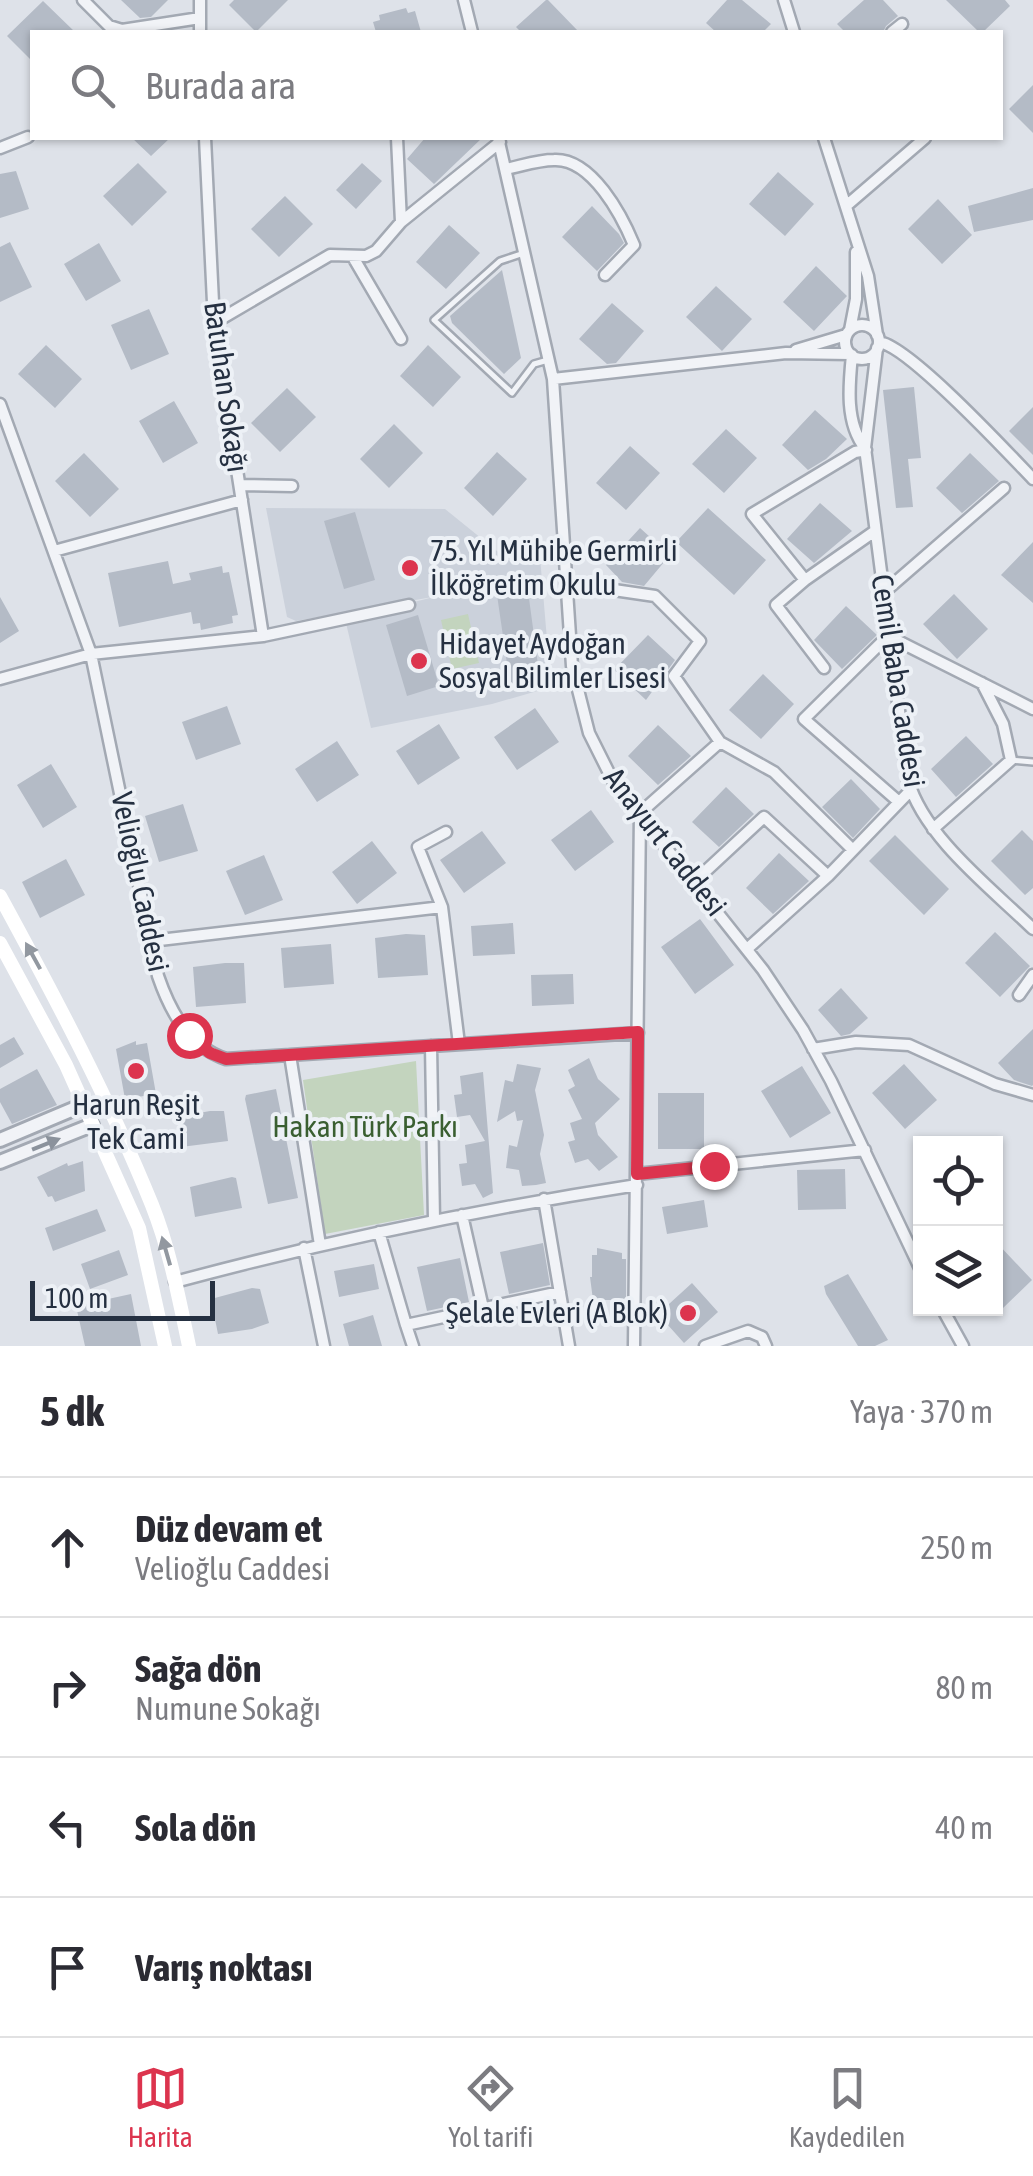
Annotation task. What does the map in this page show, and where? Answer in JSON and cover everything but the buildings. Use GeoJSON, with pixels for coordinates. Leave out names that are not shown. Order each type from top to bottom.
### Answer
{"type":"FeatureCollection","features":[{"type":"Feature","properties":{"kind":"main road"},"geometry":{"type":"LineString","coordinates":[[0,896],[84,1052],[153,1208],[175,1282],[188,1346]]}},
{"type":"Feature","properties":{"kind":"main road"},"geometry":{"type":"LineString","coordinates":[[0,943],[66,1065],[139,1228],[166,1346]]}},
{"type":"Feature","properties":{"kind":"street"},"geometry":{"type":"LineString","coordinates":[[83,0],[109,26],[122,30],[200,18]]}},
{"type":"Feature","properties":{"kind":"street"},"geometry":{"type":"LineString","coordinates":[[200,0],[200,30]]}},
{"type":"Feature","properties":{"kind":"street"},"geometry":{"type":"LineString","coordinates":[[464,0],[471,28]]}},
{"type":"Feature","properties":{"kind":"street"},"geometry":{"type":"LineString","coordinates":[[784,0],[793,30]]}},
{"type":"Feature","properties":{"kind":"street"},"geometry":{"type":"LineString","coordinates":[[894,30],[902,24]]}},
{"type":"Feature","properties":{"kind":"street"},"geometry":{"type":"LineString","coordinates":[[0,148],[28,137]]}},
{"type":"Feature","properties":{"kind":"street","name":"Batuhan Sokağı"},"geometry":{"type":"LineString","coordinates":[[205,140],[214,322],[264,636]]}},
{"type":"Feature","properties":{"kind":"street"},"geometry":{"type":"LineString","coordinates":[[397,140],[401,222]]}},
{"type":"Feature","properties":{"kind":"street"},"geometry":{"type":"LineString","coordinates":[[214,322],[330,255],[353,257],[376,252],[401,222],[499,140]]}},
{"type":"Feature","properties":{"kind":"street","name":"Anayurt Caddesi"},"geometry":{"type":"LineString","coordinates":[[499,140],[552,379],[572,666],[583,714],[613,781],[748,949],[814,1049],[913,1253]]}},
{"type":"Feature","properties":{"kind":"street","name":"Cemil Baba Caddesi"},"geometry":{"type":"LineString","coordinates":[[825,140],[868,276],[878,342],[865,449],[911,790],[933,829],[1033,929]]}},
{"type":"Feature","properties":{"kind":"street"},"geometry":{"type":"LineString","coordinates":[[846,206],[923,140]]}},
{"type":"Feature","properties":{"kind":"street"},"geometry":{"type":"LineString","coordinates":[[506,170],[557,159],[596,183],[624,221],[634,245],[604,274]]}},
{"type":"Feature","properties":{"kind":"street","name":"Cemil Baba Caddesi"},"geometry":{"type":"LineString","coordinates":[[848,333],[857,280],[855,236]]}},
{"type":"Feature","properties":{"kind":"street"},"geometry":{"type":"LineString","coordinates":[[353,257],[401,339]]}},
{"type":"Feature","properties":{"kind":"street"},"geometry":{"type":"LineString","coordinates":[[786,353],[848,333],[855,326],[868,326],[878,342],[903,353],[1033,479]]}},
{"type":"Feature","properties":{"kind":"street"},"geometry":{"type":"LineString","coordinates":[[848,333],[846,348],[851,354]]}},
{"type":"Feature","properties":{"kind":"street"},"geometry":{"type":"LineString","coordinates":[[552,379],[786,353],[868,357],[878,342]]}},
{"type":"Feature","properties":{"kind":"street","name":"Cemil Baba Caddesi"},"geometry":{"type":"LineString","coordinates":[[851,354],[851,408],[865,449]]}},
{"type":"Feature","properties":{"kind":"street","name":"Velioğlu Caddesi"},"geometry":{"type":"LineString","coordinates":[[0,404],[91,654],[162,989],[196,1042],[226,1059],[638,1032]]}},
{"type":"Feature","properties":{"kind":"street"},"geometry":{"type":"LineString","coordinates":[[805,580],[752,514],[865,449]]}},
{"type":"Feature","properties":{"kind":"street"},"geometry":{"type":"LineString","coordinates":[[240,484],[292,486]]}},
{"type":"Feature","properties":{"kind":"street"},"geometry":{"type":"LineString","coordinates":[[883,594],[1004,488]]}},
{"type":"Feature","properties":{"kind":"street"},"geometry":{"type":"LineString","coordinates":[[54,551],[242,500]]}},
{"type":"Feature","properties":{"kind":"street"},"geometry":{"type":"LineString","coordinates":[[824,668],[776,606],[805,580],[876,531]]}},
{"type":"Feature","properties":{"kind":"street"},"geometry":{"type":"LineString","coordinates":[[566,583],[655,596],[700,642],[674,676],[720,742],[774,772],[853,850]]}},
{"type":"Feature","properties":{"kind":"street"},"geometry":{"type":"LineString","coordinates":[[0,678],[91,654],[264,636],[409,606]]}},
{"type":"Feature","properties":{"kind":"street"},"geometry":{"type":"LineString","coordinates":[[899,802],[804,719],[888,636],[1033,709]]}},
{"type":"Feature","properties":{"kind":"street"},"geometry":{"type":"LineString","coordinates":[[933,829],[1012,760],[1003,724],[982,683]]}},
{"type":"Feature","properties":{"kind":"street"},"geometry":{"type":"LineString","coordinates":[[634,1346],[640,814],[720,742]]}},
{"type":"Feature","properties":{"kind":"street"},"geometry":{"type":"LineString","coordinates":[[748,949],[828,876],[911,790]]}},
{"type":"Feature","properties":{"kind":"street"},"geometry":{"type":"LineString","coordinates":[[695,880],[764,817],[828,876]]}},
{"type":"Feature","properties":{"kind":"street"},"geometry":{"type":"LineString","coordinates":[[446,832],[418,847],[442,906],[459,1044]]}},
{"type":"Feature","properties":{"kind":"street"},"geometry":{"type":"LineString","coordinates":[[151,942],[442,906]]}},
{"type":"Feature","properties":{"kind":"street"},"geometry":{"type":"LineString","coordinates":[[1019,995],[1033,975]]}},
{"type":"Feature","properties":{"kind":"street"},"geometry":{"type":"LineString","coordinates":[[814,1049],[866,1042],[909,1045],[995,1084],[1033,1095]]}},
{"type":"Feature","properties":{"kind":"street"},"geometry":{"type":"LineString","coordinates":[[431,1046],[434,1220]]}},
{"type":"Feature","properties":{"kind":"street"},"geometry":{"type":"LineString","coordinates":[[290,1054],[320,1245]]}},
{"type":"Feature","properties":{"kind":"street"},"geometry":{"type":"LineString","coordinates":[[0,1140],[83,1105]]}},
{"type":"Feature","properties":{"kind":"street"},"geometry":{"type":"LineString","coordinates":[[0,1162],[92,1125]]}},
{"type":"Feature","properties":{"kind":"street"},"geometry":{"type":"LineString","coordinates":[[175,1282],[304,1248],[637,1179],[865,1150]]}},
{"type":"Feature","properties":{"kind":"street"},"geometry":{"type":"LineString","coordinates":[[544,1200],[569,1346]]}},
{"type":"Feature","properties":{"kind":"street"},"geometry":{"type":"LineString","coordinates":[[462,1214],[482,1308]]}},
{"type":"Feature","properties":{"kind":"street"},"geometry":{"type":"LineString","coordinates":[[379,1232],[412,1346]]}},
{"type":"Feature","properties":{"kind":"street"},"geometry":{"type":"LineString","coordinates":[[304,1248],[324,1346]]}},
{"type":"Feature","properties":{"kind":"street"},"geometry":{"type":"LineString","coordinates":[[406,1325],[560,1292]]}},
{"type":"Feature","properties":{"kind":"street"},"geometry":{"type":"LineString","coordinates":[[946,1316],[963,1346]]}},
{"type":"Feature","properties":{"kind":"street"},"geometry":{"type":"LineString","coordinates":[[705,1346],[748,1331],[762,1337],[766,1346]]}},
{"type":"Feature","properties":{"kind":"lane"},"geometry":{"type":"LineString","coordinates":[[524,253],[500,262],[434,320],[512,393],[534,364],[548,360]]}},
{"type":"Feature","properties":{"kind":"lane"},"geometry":{"type":"LineString","coordinates":[[1012,760],[1033,762]]}},
{"type":"Feature","properties":{"kind":"shaded area"},"geometry":{"type":"Polygon","coordinates":[[[266,508],[445,509],[512,563],[540,557],[551,687],[492,704],[371,728],[345,619],[438,596],[296,621],[287,617],[266,508]]]}},
{"type":"Feature","properties":{"kind":"green space"},"geometry":{"type":"Polygon","coordinates":[[[468,614],[479,663],[452,669],[441,620],[468,614]]]}},
{"type":"Feature","properties":{"kind":"green space","name":"Hakan Türk Parkı"},"geometry":{"type":"Polygon","coordinates":[[[416,1061],[424,1215],[325,1234],[303,1080],[416,1061]]]}},
{"type":"Feature","properties":{"kind":"place","name":"75. Yıl Mühibe Germirli İlköğretim Okulu"},"geometry":{"type":"Point","coordinates":[410,568]}},
{"type":"Feature","properties":{"kind":"place","name":"Hidayet Aydoğan Sosyal Bilimler Lisesi"},"geometry":{"type":"Point","coordinates":[419,661]}},
{"type":"Feature","properties":{"kind":"place","name":"Harun Reşit Tek Cami"},"geometry":{"type":"Point","coordinates":[136,1071]}},
{"type":"Feature","properties":{"kind":"place","name":"Şelale Evleri (A Blok)"},"geometry":{"type":"Point","coordinates":[688,1313]}},
{"type":"Feature","properties":{"kind":"route"},"geometry":{"type":"LineString","coordinates":[[189,1035],[210,1053],[226,1059],[638,1032],[637,1174],[714,1166]]}}]}
